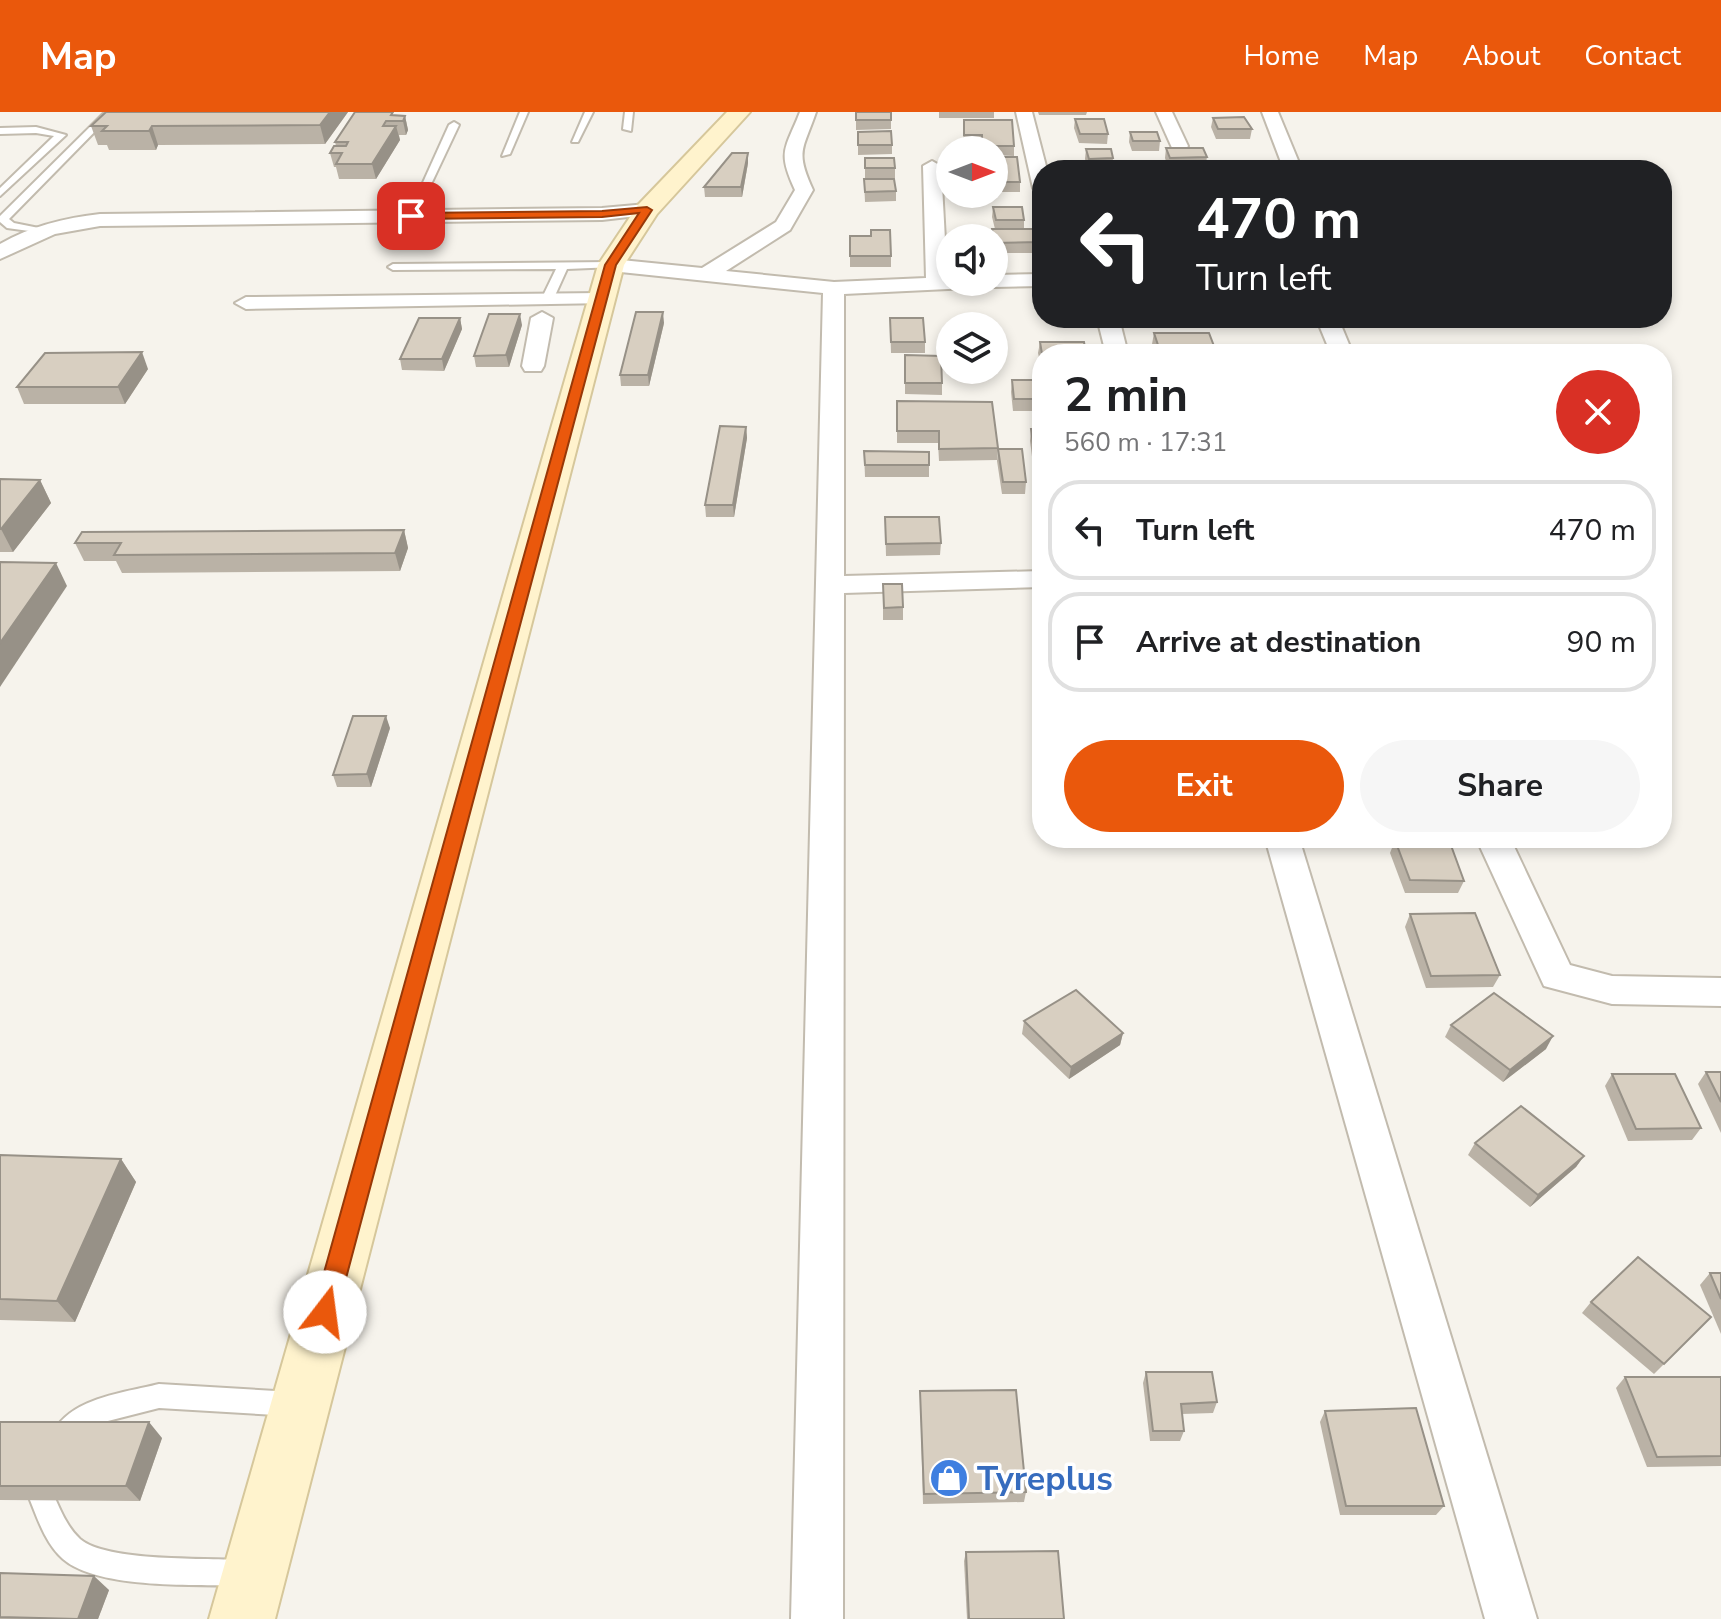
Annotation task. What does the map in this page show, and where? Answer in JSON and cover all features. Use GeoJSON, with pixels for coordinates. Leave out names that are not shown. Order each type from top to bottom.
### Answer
{"type":"FeatureCollection","features":[{"type":"Feature","properties":{"kind":"street"},"geometry":{"type":"LineString","coordinates":[[242,1619],[594,288],[647,210],[739,112]]}},
{"type":"Feature","properties":{"kind":"street"},"geometry":{"type":"LineString","coordinates":[[711,271],[783,226],[804,190],[792,164],[792,156],[808,112]]}},
{"type":"Feature","properties":{"kind":"street"},"geometry":{"type":"LineString","coordinates":[[1024,112],[1035,160]]}},
{"type":"Feature","properties":{"kind":"street"},"geometry":{"type":"LineString","coordinates":[[1164,112],[1179,146]]}},
{"type":"Feature","properties":{"kind":"street"},"geometry":{"type":"LineString","coordinates":[[1270,112],[1289,160]]}},
{"type":"Feature","properties":{"kind":"street"},"geometry":{"type":"LineString","coordinates":[[932,166],[936,260]]}},
{"type":"Feature","properties":{"kind":"street"},"geometry":{"type":"LineString","coordinates":[[0,253],[40,231],[100,220],[602,214],[647,210]]}},
{"type":"Feature","properties":{"kind":"street"},"geometry":{"type":"LineString","coordinates":[[711,271],[822,280]]}},
{"type":"Feature","properties":{"kind":"street"},"geometry":{"type":"LineString","coordinates":[[246,303],[544,309],[555,313],[594,288],[711,271],[822,280],[936,283]]}},
{"type":"Feature","properties":{"kind":"street"},"geometry":{"type":"LineString","coordinates":[[817,1619],[829,585],[822,280]]}},
{"type":"Feature","properties":{"kind":"street"},"geometry":{"type":"LineString","coordinates":[[1008,281],[1032,280]]}},
{"type":"Feature","properties":{"kind":"street"},"geometry":{"type":"LineString","coordinates":[[473,322],[544,309]]}},
{"type":"Feature","properties":{"kind":"street"},"geometry":{"type":"LineString","coordinates":[[533,366],[544,309]]}},
{"type":"Feature","properties":{"kind":"street"},"geometry":{"type":"LineString","coordinates":[[829,585],[1032,579]]}},
{"type":"Feature","properties":{"kind":"street"},"geometry":{"type":"LineString","coordinates":[[1285,848],[1511,1619]]}},
{"type":"Feature","properties":{"kind":"street"},"geometry":{"type":"LineString","coordinates":[[1498,848],[1557,976],[1612,990],[1721,992]]}},
{"type":"Feature","properties":{"kind":"lane"},"geometry":{"type":"LineString","coordinates":[[40,231],[11,226],[2,220],[110,112]]}},
{"type":"Feature","properties":{"kind":"lane"},"geometry":{"type":"LineString","coordinates":[[505,154],[524,112]]}},
{"type":"Feature","properties":{"kind":"lane"},"geometry":{"type":"LineString","coordinates":[[575,140],[589,112]]}},
{"type":"Feature","properties":{"kind":"lane"},"geometry":{"type":"LineString","coordinates":[[628,129],[629,112]]}},
{"type":"Feature","properties":{"kind":"lane"},"geometry":{"type":"LineString","coordinates":[[411,216],[454,125]]}},
{"type":"Feature","properties":{"kind":"lane"},"geometry":{"type":"LineString","coordinates":[[0,131],[36,130],[61,135],[0,193]]}},
{"type":"Feature","properties":{"kind":"lane"},"geometry":{"type":"LineString","coordinates":[[544,309],[563,265]]}},
{"type":"Feature","properties":{"kind":"lane"},"geometry":{"type":"LineString","coordinates":[[393,267],[563,265],[594,288]]}},
{"type":"Feature","properties":{"kind":"lane"},"geometry":{"type":"LineString","coordinates":[[63,1437],[94,1412],[159,1396],[300,1404]]}},
{"type":"Feature","properties":{"kind":"lane"},"geometry":{"type":"LineString","coordinates":[[43,1500],[57,1531],[76,1552],[100,1561],[112,1565],[254,1573]]}},
{"type":"Feature","properties":{"kind":"building"},"geometry":{"type":"Polygon","coordinates":[[[106,112],[330,112],[320,125],[152,126],[149,131],[102,131],[107,126],[91,126],[106,112]]]}},
{"type":"Feature","properties":{"kind":"building"},"geometry":{"type":"Polygon","coordinates":[[[355,112],[393,112],[391,115],[405,116],[403,121],[386,121],[383,126],[396,126],[372,164],[336,164],[342,153],[330,153],[334,146],[346,146],[348,142],[335,142],[355,112]]]}},
{"type":"Feature","properties":{"kind":"building"},"geometry":{"type":"Polygon","coordinates":[[[856,112],[891,112],[891,120],[856,120],[856,112]]]}},
{"type":"Feature","properties":{"kind":"building"},"geometry":{"type":"Polygon","coordinates":[[[1244,117],[1252,129],[1218,129],[1213,118],[1244,117]]]}},
{"type":"Feature","properties":{"kind":"building"},"geometry":{"type":"Polygon","coordinates":[[[1075,119],[1104,119],[1108,134],[1080,134],[1075,119]]]}},
{"type":"Feature","properties":{"kind":"building"},"geometry":{"type":"Polygon","coordinates":[[[964,120],[1012,120],[1014,146],[1008,146],[1008,136],[964,135],[964,120]]]}},
{"type":"Feature","properties":{"kind":"building"},"geometry":{"type":"Polygon","coordinates":[[[891,131],[892,145],[858,145],[858,132],[891,131]]]}},
{"type":"Feature","properties":{"kind":"building"},"geometry":{"type":"Polygon","coordinates":[[[1130,132],[1157,132],[1160,141],[1133,141],[1130,132]]]}},
{"type":"Feature","properties":{"kind":"building"},"geometry":{"type":"Polygon","coordinates":[[[1166,148],[1203,148],[1207,157],[1170,158],[1166,148]]]}},
{"type":"Feature","properties":{"kind":"building"},"geometry":{"type":"Polygon","coordinates":[[[1086,149],[1111,149],[1113,158],[1089,159],[1086,149]]]}},
{"type":"Feature","properties":{"kind":"building"},"geometry":{"type":"Polygon","coordinates":[[[732,153],[748,153],[741,187],[704,187],[732,153]]]}},
{"type":"Feature","properties":{"kind":"building"},"geometry":{"type":"Polygon","coordinates":[[[1008,157],[1017,157],[1020,182],[1008,182],[1008,157]]]}},
{"type":"Feature","properties":{"kind":"building"},"geometry":{"type":"Polygon","coordinates":[[[865,158],[894,158],[895,168],[865,168],[865,158]]]}},
{"type":"Feature","properties":{"kind":"building"},"geometry":{"type":"Polygon","coordinates":[[[864,179],[894,179],[896,191],[865,192],[864,179]]]}},
{"type":"Feature","properties":{"kind":"building"},"geometry":{"type":"Polygon","coordinates":[[[1022,207],[1024,220],[996,220],[993,208],[1022,207]]]}},
{"type":"Feature","properties":{"kind":"building"},"geometry":{"type":"Polygon","coordinates":[[[1008,229],[1032,229],[1032,242],[1008,243],[1008,229]]]}},
{"type":"Feature","properties":{"kind":"building"},"geometry":{"type":"Polygon","coordinates":[[[871,230],[890,230],[891,256],[850,256],[850,236],[871,236],[871,230]]]}},
{"type":"Feature","properties":{"kind":"building"},"geometry":{"type":"Polygon","coordinates":[[[636,312],[663,312],[648,375],[620,375],[636,312]]]}},
{"type":"Feature","properties":{"kind":"building"},"geometry":{"type":"Polygon","coordinates":[[[489,314],[520,314],[506,355],[474,356],[489,314]]]}},
{"type":"Feature","properties":{"kind":"building"},"geometry":{"type":"Polygon","coordinates":[[[419,318],[460,318],[442,359],[400,359],[419,318]]]}},
{"type":"Feature","properties":{"kind":"building"},"geometry":{"type":"Polygon","coordinates":[[[890,318],[923,318],[925,342],[891,342],[890,318]]]}},
{"type":"Feature","properties":{"kind":"building"},"geometry":{"type":"Polygon","coordinates":[[[1154,333],[1209,333],[1213,344],[1158,344],[1154,333]]]}},
{"type":"Feature","properties":{"kind":"building"},"geometry":{"type":"Polygon","coordinates":[[[1040,342],[1084,344],[1040,344],[1040,342]]]}},
{"type":"Feature","properties":{"kind":"building"},"geometry":{"type":"Polygon","coordinates":[[[142,352],[118,387],[17,387],[45,353],[142,352]]]}},
{"type":"Feature","properties":{"kind":"building"},"geometry":{"type":"Polygon","coordinates":[[[905,355],[936,356],[936,383],[905,383],[905,355]]]}},
{"type":"Feature","properties":{"kind":"building"},"geometry":{"type":"Polygon","coordinates":[[[1012,380],[1032,380],[1032,399],[1014,399],[1012,380]]]}},
{"type":"Feature","properties":{"kind":"building"},"geometry":{"type":"Polygon","coordinates":[[[897,401],[992,402],[998,448],[939,449],[939,431],[897,431],[897,401]]]}},
{"type":"Feature","properties":{"kind":"building"},"geometry":{"type":"Polygon","coordinates":[[[720,426],[746,427],[733,505],[705,505],[720,426]]]}},
{"type":"Feature","properties":{"kind":"building"},"geometry":{"type":"Polygon","coordinates":[[[998,449],[1022,449],[1026,482],[1003,482],[998,449]]]}},
{"type":"Feature","properties":{"kind":"building"},"geometry":{"type":"Polygon","coordinates":[[[864,451],[929,452],[929,465],[865,465],[864,451]]]}},
{"type":"Feature","properties":{"kind":"building"},"geometry":{"type":"Polygon","coordinates":[[[0,479],[40,480],[1,529],[0,529],[0,479]]]}},
{"type":"Feature","properties":{"kind":"building"},"geometry":{"type":"Polygon","coordinates":[[[885,517],[939,517],[941,543],[886,544],[885,517]]]}},
{"type":"Feature","properties":{"kind":"building"},"geometry":{"type":"Polygon","coordinates":[[[404,530],[395,553],[114,555],[121,543],[75,543],[82,532],[404,530]]]}},
{"type":"Feature","properties":{"kind":"building"},"geometry":{"type":"Polygon","coordinates":[[[0,562],[56,563],[0,643],[0,562]]]}},
{"type":"Feature","properties":{"kind":"building"},"geometry":{"type":"Polygon","coordinates":[[[883,584],[902,584],[903,607],[884,608],[883,584]]]}},
{"type":"Feature","properties":{"kind":"building"},"geometry":{"type":"Polygon","coordinates":[[[353,716],[386,716],[367,774],[333,775],[353,716]]]}},
{"type":"Feature","properties":{"kind":"building"},"geometry":{"type":"Polygon","coordinates":[[[1398,848],[1452,848],[1464,881],[1410,880],[1398,848]]]}},
{"type":"Feature","properties":{"kind":"building"},"geometry":{"type":"Polygon","coordinates":[[[1475,913],[1500,975],[1431,976],[1410,914],[1475,913]]]}},
{"type":"Feature","properties":{"kind":"building"},"geometry":{"type":"Polygon","coordinates":[[[1076,990],[1123,1033],[1071,1067],[1024,1021],[1076,990]]]}},
{"type":"Feature","properties":{"kind":"building"},"geometry":{"type":"Polygon","coordinates":[[[1494,993],[1553,1036],[1510,1070],[1451,1025],[1494,993]]]}},
{"type":"Feature","properties":{"kind":"building"},"geometry":{"type":"Polygon","coordinates":[[[1706,1072],[1721,1072],[1721,1102],[1706,1072]]]}},
{"type":"Feature","properties":{"kind":"building"},"geometry":{"type":"Polygon","coordinates":[[[1612,1074],[1675,1074],[1701,1128],[1636,1129],[1612,1074]]]}},
{"type":"Feature","properties":{"kind":"building"},"geometry":{"type":"Polygon","coordinates":[[[1521,1106],[1584,1156],[1538,1195],[1475,1143],[1521,1106]]]}},
{"type":"Feature","properties":{"kind":"building"},"geometry":{"type":"Polygon","coordinates":[[[0,1155],[121,1159],[57,1301],[0,1299],[0,1155]]]}},
{"type":"Feature","properties":{"kind":"building"},"geometry":{"type":"Polygon","coordinates":[[[1638,1257],[1711,1317],[1664,1364],[1591,1302],[1638,1257]]]}},
{"type":"Feature","properties":{"kind":"building"},"geometry":{"type":"Polygon","coordinates":[[[1710,1273],[1721,1273],[1721,1299],[1710,1273]]]}},
{"type":"Feature","properties":{"kind":"building"},"geometry":{"type":"Polygon","coordinates":[[[1146,1372],[1212,1372],[1217,1402],[1181,1404],[1184,1431],[1153,1431],[1146,1372]]]}},
{"type":"Feature","properties":{"kind":"building"},"geometry":{"type":"Polygon","coordinates":[[[1625,1377],[1721,1377],[1721,1456],[1657,1457],[1625,1377]]]}},
{"type":"Feature","properties":{"kind":"building"},"geometry":{"type":"Polygon","coordinates":[[[1016,1390],[1026,1492],[924,1494],[920,1391],[1016,1390]]]}},
{"type":"Feature","properties":{"kind":"building"},"geometry":{"type":"Polygon","coordinates":[[[1416,1408],[1444,1506],[1346,1506],[1325,1411],[1416,1408]]]}},
{"type":"Feature","properties":{"kind":"building"},"geometry":{"type":"Polygon","coordinates":[[[0,1422],[149,1422],[126,1486],[0,1486],[0,1422]]]}},
{"type":"Feature","properties":{"kind":"building"},"geometry":{"type":"Polygon","coordinates":[[[1058,1551],[1064,1619],[969,1619],[966,1552],[1058,1551]]]}},
{"type":"Feature","properties":{"kind":"building"},"geometry":{"type":"Polygon","coordinates":[[[0,1573],[94,1576],[78,1619],[0,1617],[0,1573]]]}},
{"type":"Feature","properties":{"kind":"place","name":"Tyreplus"},"geometry":{"type":"Point","coordinates":[949,1478]}},
{"type":"Feature","properties":{"kind":"route"},"geometry":{"type":"LineString","coordinates":[[325,1312],[611,265],[647,210],[602,214],[411,216]]}}]}
